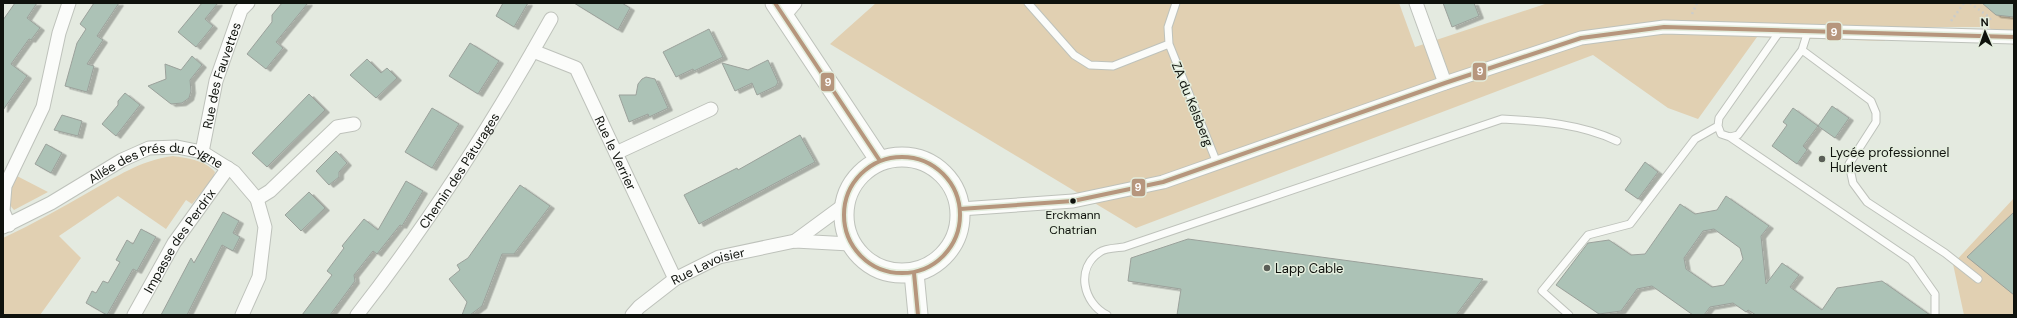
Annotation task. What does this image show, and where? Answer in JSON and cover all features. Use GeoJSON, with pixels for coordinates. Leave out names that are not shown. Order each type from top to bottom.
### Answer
{"type":"FeatureCollection","features":[{"type":"Feature","properties":{"kind":"main road"},"geometry":{"type":"LineString","coordinates":[[785,7],[880,161]]}},
{"type":"Feature","properties":{"kind":"main road"},"geometry":{"type":"LineString","coordinates":[[897,157],[916,158],[932,165],[946,177],[956,192],[960,209],[960,226],[954,243],[944,256],[930,267],[914,273],[896,274],[878,269],[862,259],[850,244],[844,225],[844,205],[850,187],[863,171],[880,161],[897,157]]}},
{"type":"Feature","properties":{"kind":"main road"},"geometry":{"type":"LineString","coordinates":[[914,273],[918,315]]}},
{"type":"Feature","properties":{"kind":"street"},"geometry":{"type":"LineString","coordinates":[[6,226],[3,211],[5,186],[43,107],[59,33],[69,3]]}},
{"type":"Feature","properties":{"kind":"street","name":"Rue des Fauvettes"},"geometry":{"type":"LineString","coordinates":[[202,152],[216,81],[241,10],[248,3]]}},
{"type":"Feature","properties":{"kind":"street"},"geometry":{"type":"LineString","coordinates":[[1416,3],[1445,83]]}},
{"type":"Feature","properties":{"kind":"street","name":"Chemin des Pâturages"},"geometry":{"type":"LineString","coordinates":[[357,315],[386,278],[452,180],[533,51],[551,19]]}},
{"type":"Feature","properties":{"kind":"street"},"geometry":{"type":"LineString","coordinates":[[960,209],[1073,201],[1164,182],[1445,83],[1581,38],[1664,27],[2014,37]]}},
{"type":"Feature","properties":{"kind":"street","name":"Rue le Verrier"},"geometry":{"type":"LineString","coordinates":[[533,51],[576,68],[675,280]]}},
{"type":"Feature","properties":{"kind":"street"},"geometry":{"type":"LineString","coordinates":[[616,153],[712,109]]}},
{"type":"Feature","properties":{"kind":"street"},"geometry":{"type":"LineString","coordinates":[[257,199],[270,191],[337,127],[354,124]]}},
{"type":"Feature","properties":{"kind":"street","name":"Allée des Prés du Cygne"},"geometry":{"type":"LineString","coordinates":[[6,226],[51,202],[122,160],[150,148],[177,146],[202,152],[234,172],[257,199],[265,227],[259,277],[242,315]]}},
{"type":"Feature","properties":{"kind":"street","name":"Impasse des Perdrix"},"geometry":{"type":"LineString","coordinates":[[134,315],[174,243],[228,168]]}},
{"type":"Feature","properties":{"kind":"street","name":"Rue Lavoisier"},"geometry":{"type":"LineString","coordinates":[[795,241],[844,205]]}},
{"type":"Feature","properties":{"kind":"street","name":"Rue Lavoisier"},"geometry":{"type":"LineString","coordinates":[[632,315],[675,280],[719,257],[795,241],[850,244]]}},
{"type":"Feature","properties":{"kind":"lane","name":"ZA du Kelsberg"},"geometry":{"type":"LineString","coordinates":[[1028,3],[1074,55],[1090,65],[1113,66],[1169,44]]}},
{"type":"Feature","properties":{"kind":"lane","name":"ZA du Kelsberg"},"geometry":{"type":"LineString","coordinates":[[1176,3],[1168,27],[1169,44],[1217,163]]}},
{"type":"Feature","properties":{"kind":"lane"},"geometry":{"type":"LineString","coordinates":[[1780,30],[1718,118],[1718,126],[1721,134],[1730,137],[1911,260],[1934,294],[1935,315]]}},
{"type":"Feature","properties":{"kind":"lane"},"geometry":{"type":"LineString","coordinates":[[1730,137],[1738,135],[1802,50],[1808,31]]}},
{"type":"Feature","properties":{"kind":"lane"},"geometry":{"type":"LineString","coordinates":[[1802,50],[1871,101],[1876,113],[1876,122],[1849,164],[1853,183],[1867,202],[1945,253],[1978,279]]}},
{"type":"Feature","properties":{"kind":"lane"},"geometry":{"type":"LineString","coordinates":[[1107,315],[1098,310],[1086,294],[1085,274],[1090,259],[1101,250],[1124,247],[1502,119],[1544,122],[1599,132],[1617,141]]}},
{"type":"Feature","properties":{"kind":"lane"},"geometry":{"type":"LineString","coordinates":[[1569,315],[1542,291],[1588,234],[1630,224],[1695,139],[1718,126]]}},
{"type":"Feature","properties":{"kind":"path"},"geometry":{"type":"LineString","coordinates":[[1942,35],[1964,3]]}},
{"type":"Feature","properties":{"kind":"path"},"geometry":{"type":"LineString","coordinates":[[1970,3],[1989,17],[1993,25],[1994,37]]}},
{"type":"Feature","properties":{"kind":"shaded area"},"geometry":{"type":"Polygon","coordinates":[[[876,3],[1399,3],[1415,47],[1548,3],[2014,3],[2014,46],[1988,27],[1886,27],[1885,41],[1757,37],[1698,119],[1668,108],[1593,55],[1136,228],[830,44],[876,3]]]}},
{"type":"Feature","properties":{"kind":"shaded area"},"geometry":{"type":"Polygon","coordinates":[[[173,156],[201,162],[215,172],[213,178],[192,204],[186,200],[166,229],[118,196],[59,236],[81,258],[40,315],[3,315],[3,238],[47,216],[139,165],[173,156]]]}},
{"type":"Feature","properties":{"kind":"shaded area"},"geometry":{"type":"Polygon","coordinates":[[[15,175],[48,192],[14,210],[9,202],[9,193],[15,175]]]}},
{"type":"Feature","properties":{"kind":"shaded area"},"geometry":{"type":"Polygon","coordinates":[[[2014,198],[2014,315],[1964,315],[1953,264],[2014,198]]]}},
{"type":"Feature","properties":{"kind":"building"},"geometry":{"type":"Polygon","coordinates":[[[15,3],[37,3],[27,18],[40,28],[31,40],[29,39],[11,64],[27,76],[3,110],[3,20],[15,3]]]}},
{"type":"Feature","properties":{"kind":"building"},"geometry":{"type":"Polygon","coordinates":[[[94,3],[119,3],[97,36],[103,40],[87,64],[94,66],[87,92],[65,86],[77,43],[86,29],[80,24],[94,3]]]}},
{"type":"Feature","properties":{"kind":"building"},"geometry":{"type":"Polygon","coordinates":[[[202,3],[218,3],[205,19],[213,26],[196,47],[178,32],[202,3]]]}},
{"type":"Feature","properties":{"kind":"building"},"geometry":{"type":"Polygon","coordinates":[[[282,3],[308,3],[276,42],[283,48],[266,69],[247,54],[272,22],[272,15],[282,3]]]}},
{"type":"Feature","properties":{"kind":"building"},"geometry":{"type":"Polygon","coordinates":[[[503,3],[528,3],[514,27],[496,16],[503,3]]]}},
{"type":"Feature","properties":{"kind":"building"},"geometry":{"type":"Polygon","coordinates":[[[574,3],[622,3],[630,8],[618,30],[574,3]]]}},
{"type":"Feature","properties":{"kind":"building"},"geometry":{"type":"Polygon","coordinates":[[[1443,3],[1474,3],[1479,16],[1452,27],[1443,3]]]}},
{"type":"Feature","properties":{"kind":"building"},"geometry":{"type":"Polygon","coordinates":[[[1982,3],[2014,3],[2014,17],[1996,15],[1982,3]]]}},
{"type":"Feature","properties":{"kind":"building"},"geometry":{"type":"Polygon","coordinates":[[[709,29],[723,57],[694,71],[693,69],[676,77],[663,52],[709,29]]]}},
{"type":"Feature","properties":{"kind":"building"},"geometry":{"type":"Polygon","coordinates":[[[470,43],[499,61],[478,94],[449,76],[470,43]]]}},
{"type":"Feature","properties":{"kind":"building"},"geometry":{"type":"Polygon","coordinates":[[[192,56],[202,65],[190,80],[191,91],[189,98],[182,103],[171,104],[148,86],[166,79],[165,64],[181,70],[192,56]]]}},
{"type":"Feature","properties":{"kind":"building"},"geometry":{"type":"Polygon","coordinates":[[[367,59],[381,73],[387,68],[397,78],[376,98],[350,75],[367,59]]]}},
{"type":"Feature","properties":{"kind":"building"},"geometry":{"type":"Polygon","coordinates":[[[768,60],[778,82],[776,86],[757,95],[752,83],[735,91],[722,63],[748,70],[768,60]]]}},
{"type":"Feature","properties":{"kind":"building"},"geometry":{"type":"Polygon","coordinates":[[[646,77],[655,79],[668,108],[649,117],[648,114],[629,122],[619,95],[636,95],[638,84],[646,77]]]}},
{"type":"Feature","properties":{"kind":"building"},"geometry":{"type":"Polygon","coordinates":[[[125,93],[140,105],[116,136],[102,124],[118,105],[118,101],[125,93]]]}},
{"type":"Feature","properties":{"kind":"building"},"geometry":{"type":"Polygon","coordinates":[[[309,94],[325,110],[267,167],[252,153],[309,94]]]}},
{"type":"Feature","properties":{"kind":"building"},"geometry":{"type":"Polygon","coordinates":[[[1832,106],[1849,118],[1835,138],[1818,126],[1832,106]]]}},
{"type":"Feature","properties":{"kind":"building"},"geometry":{"type":"Polygon","coordinates":[[[432,108],[459,124],[432,168],[405,152],[432,108]]]}},
{"type":"Feature","properties":{"kind":"building"},"geometry":{"type":"Polygon","coordinates":[[[1793,108],[1818,126],[1803,146],[1807,150],[1797,164],[1772,146],[1787,125],[1783,122],[1793,108]]]}},
{"type":"Feature","properties":{"kind":"building"},"geometry":{"type":"Polygon","coordinates":[[[62,115],[82,121],[78,136],[54,130],[62,115]]]}},
{"type":"Feature","properties":{"kind":"building"},"geometry":{"type":"Polygon","coordinates":[[[800,135],[815,162],[699,224],[684,195],[737,168],[738,170],[800,135]]]}},
{"type":"Feature","properties":{"kind":"building"},"geometry":{"type":"Polygon","coordinates":[[[46,144],[62,153],[51,173],[35,164],[46,144]]]}},
{"type":"Feature","properties":{"kind":"building"},"geometry":{"type":"Polygon","coordinates":[[[336,151],[347,163],[339,172],[339,177],[329,185],[316,171],[336,151]]]}},
{"type":"Feature","properties":{"kind":"building"},"geometry":{"type":"Polygon","coordinates":[[[1645,162],[1658,172],[1638,199],[1625,190],[1645,162]]]}},
{"type":"Feature","properties":{"kind":"building"},"geometry":{"type":"Polygon","coordinates":[[[406,181],[423,191],[402,226],[400,225],[377,254],[373,251],[354,275],[355,281],[330,315],[302,315],[332,275],[327,271],[344,248],[342,246],[364,219],[378,230],[406,181]]]}},
{"type":"Feature","properties":{"kind":"building"},"geometry":{"type":"Polygon","coordinates":[[[520,185],[550,206],[514,254],[502,254],[482,306],[470,315],[462,315],[467,302],[449,279],[460,270],[457,265],[468,258],[520,185]]]}},
{"type":"Feature","properties":{"kind":"building"},"geometry":{"type":"Polygon","coordinates":[[[309,192],[325,208],[301,231],[285,215],[309,192]]]}},
{"type":"Feature","properties":{"kind":"building"},"geometry":{"type":"Polygon","coordinates":[[[1726,196],[1769,226],[1761,236],[1766,284],[1782,263],[1799,275],[1790,287],[1822,310],[1837,288],[1882,281],[1930,315],[1756,315],[1748,310],[1746,312],[1733,303],[1710,307],[1704,315],[1693,315],[1652,286],[1637,289],[1621,311],[1599,314],[1556,285],[1588,243],[1609,240],[1631,255],[1645,254],[1680,204],[1695,214],[1717,210],[1726,196]],[[1714,229],[1703,231],[1684,258],[1686,269],[1712,287],[1724,285],[1743,259],[1740,248],[1714,229]]]}},
{"type":"Feature","properties":{"kind":"building"},"geometry":{"type":"Polygon","coordinates":[[[223,212],[239,221],[233,233],[240,237],[233,251],[222,245],[187,315],[161,315],[191,258],[194,263],[223,212]]]}},
{"type":"Feature","properties":{"kind":"building"},"geometry":{"type":"Polygon","coordinates":[[[2014,212],[2014,295],[1967,257],[2014,212]]]}},
{"type":"Feature","properties":{"kind":"building"},"geometry":{"type":"Polygon","coordinates":[[[141,229],[156,237],[137,271],[133,269],[107,315],[86,303],[92,291],[96,293],[103,281],[108,283],[120,262],[116,260],[127,240],[133,244],[141,229]]]}},
{"type":"Feature","properties":{"kind":"building","name":"Lapp Cable"},"geometry":{"type":"Polygon","coordinates":[[[1188,239],[1483,279],[1456,315],[1177,315],[1181,289],[1128,281],[1131,258],[1188,239]]]}},
{"type":"Feature","properties":{"kind":"transit line","name":"9"},"geometry":{"type":"LineString","coordinates":[[775,3],[880,161]]}},
{"type":"Feature","properties":{"kind":"transit line","name":"9"},"geometry":{"type":"LineString","coordinates":[[960,209],[1073,201],[1163,182],[1445,83],[1581,38],[1664,27],[2014,37]]}},
{"type":"Feature","properties":{"kind":"transit line","name":"9"},"geometry":{"type":"LineString","coordinates":[[902,157],[924,161],[934,166],[943,174],[951,183],[956,193],[960,215],[956,237],[951,247],[943,256],[934,264],[924,269],[902,273],[880,269],[870,264],[861,256],[853,247],[848,237],[844,215],[848,193],[853,183],[861,174],[870,166],[880,161],[902,157]]}},
{"type":"Feature","properties":{"kind":"transit line","name":"9"},"geometry":{"type":"LineString","coordinates":[[914,273],[918,315]]}},
{"type":"Feature","properties":{"kind":"place","name":"Lycée professionnel Hurlevent"},"geometry":{"type":"Point","coordinates":[1822,159]}},
{"type":"Feature","properties":{"kind":"place","name":"Erckmann Chatrian"},"geometry":{"type":"Point","coordinates":[1073,201]}},
{"type":"Feature","properties":{"kind":"place","name":"Lapp Cable"},"geometry":{"type":"Point","coordinates":[1267,268]}}]}
